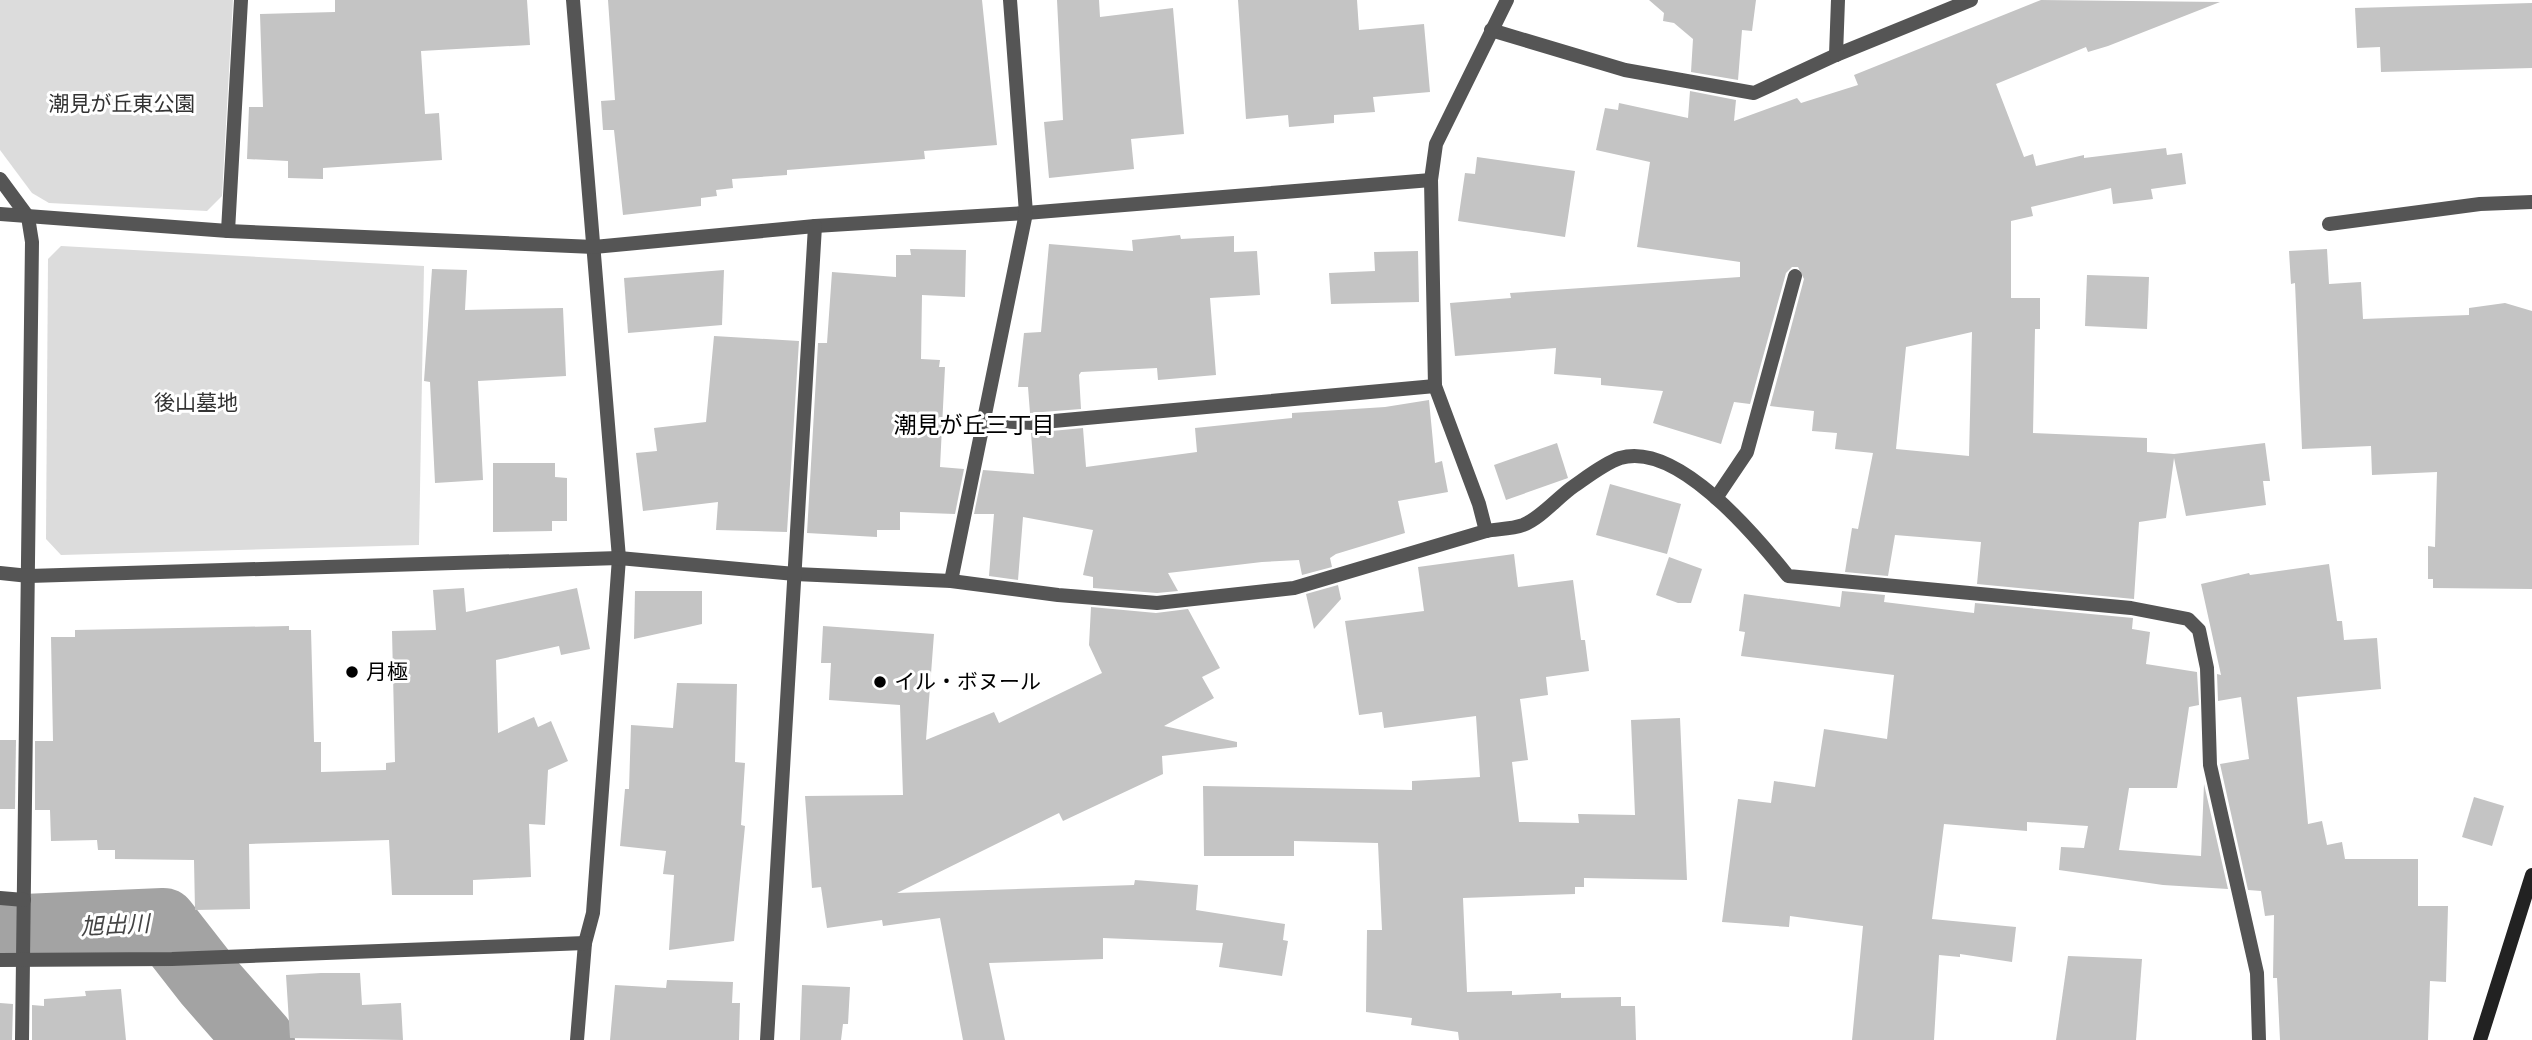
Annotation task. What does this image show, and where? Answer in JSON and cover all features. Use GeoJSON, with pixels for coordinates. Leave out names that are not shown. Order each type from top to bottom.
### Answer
{"type":"FeatureCollection","features":[{"type":"Feature","properties":{"kind":"street"},"geometry":{"type":"LineString","coordinates":[[228,231],[241,0]]}},
{"type":"Feature","properties":{"kind":"street"},"geometry":{"type":"LineString","coordinates":[[573,0],[619,558],[593,913],[585,943],[576,1040]]}},
{"type":"Feature","properties":{"kind":"street"},"geometry":{"type":"LineString","coordinates":[[951,581],[1026,213],[1010,0]]}},
{"type":"Feature","properties":{"kind":"street"},"geometry":{"type":"LineString","coordinates":[[1486,531],[1479,504],[1436,386],[1431,180],[1436,144],[1507,0]]}},
{"type":"Feature","properties":{"kind":"street"},"geometry":{"type":"LineString","coordinates":[[1836,55],[1838,0]]}},
{"type":"Feature","properties":{"kind":"street"},"geometry":{"type":"LineString","coordinates":[[1491,30],[1625,70],[1754,93],[1836,55],[1971,0]]}},
{"type":"Feature","properties":{"kind":"street"},"geometry":{"type":"LineString","coordinates":[[0,179],[28,217],[32,242],[22,1040]]}},
{"type":"Feature","properties":{"kind":"street"},"geometry":{"type":"LineString","coordinates":[[0,214],[228,231],[594,247],[815,226],[1026,213],[1431,180]]}},
{"type":"Feature","properties":{"kind":"street"},"geometry":{"type":"LineString","coordinates":[[2329,224],[2480,204],[2532,202]]}},
{"type":"Feature","properties":{"kind":"street"},"geometry":{"type":"LineString","coordinates":[[767,1040],[815,226]]}},
{"type":"Feature","properties":{"kind":"street"},"geometry":{"type":"LineString","coordinates":[[1716,498],[1747,452],[1795,276]]}},
{"type":"Feature","properties":{"kind":"street"},"geometry":{"type":"LineString","coordinates":[[984,420],[1032,423],[1436,386]]}},
{"type":"Feature","properties":{"kind":"street"},"geometry":{"type":"LineString","coordinates":[[0,573],[29,576],[619,558],[795,573],[951,581],[1058,595],[1157,603],[1294,588],[1486,531],[1523,525],[1574,486],[1619,458],[1643,456],[1666,462],[1716,498],[1788,576],[2131,608],[2188,620],[2199,630],[2207,668],[2210,765],[2257,973],[2259,1040]]}},
{"type":"Feature","properties":{"kind":"street"},"geometry":{"type":"LineString","coordinates":[[2480,1040],[2532,875]]}},
{"type":"Feature","properties":{"kind":"street"},"geometry":{"type":"LineString","coordinates":[[0,898],[24,907]]}},
{"type":"Feature","properties":{"kind":"street"},"geometry":{"type":"LineString","coordinates":[[0,960],[23,962],[172,959],[585,943]]}},
{"type":"Feature","properties":{"kind":"green space","name":"潮見が丘東公園"},"geometry":{"type":"Polygon","coordinates":[[[0,0],[233,0],[222,196],[207,211],[49,203],[32,193],[0,150],[0,0]]]}},
{"type":"Feature","properties":{"kind":"green space","name":"後山墓地"},"geometry":{"type":"Polygon","coordinates":[[[61,246],[424,266],[419,545],[61,555],[46,539],[48,259],[61,246]]]}},
{"type":"Feature","properties":{"kind":"building"},"geometry":{"type":"Polygon","coordinates":[[[335,0],[527,0],[530,45],[421,51],[425,114],[439,113],[442,160],[323,168],[323,179],[288,178],[288,161],[247,159],[249,107],[263,107],[260,14],[335,12],[335,0]]]}},
{"type":"Feature","properties":{"kind":"building"},"geometry":{"type":"Polygon","coordinates":[[[608,0],[982,0],[997,145],[924,151],[925,159],[787,170],[787,175],[732,179],[733,188],[716,190],[717,196],[701,198],[701,206],[623,215],[614,130],[603,130],[601,101],[615,100],[608,0]]]}},
{"type":"Feature","properties":{"kind":"building"},"geometry":{"type":"Polygon","coordinates":[[[1057,0],[1099,0],[1100,17],[1173,8],[1184,134],[1131,139],[1134,169],[1049,178],[1044,122],[1063,120],[1057,0]]]}},
{"type":"Feature","properties":{"kind":"building"},"geometry":{"type":"Polygon","coordinates":[[[1238,0],[1357,0],[1359,30],[1424,24],[1430,92],[1373,97],[1375,112],[1334,115],[1334,123],[1289,127],[1288,115],[1246,119],[1238,0]]]}},
{"type":"Feature","properties":{"kind":"building"},"geometry":{"type":"Polygon","coordinates":[[[1649,0],[1756,0],[1752,31],[1742,30],[1738,80],[1691,72],[1693,39],[1674,23],[1663,21],[1664,13],[1649,0]]]}},
{"type":"Feature","properties":{"kind":"building"},"geometry":{"type":"Polygon","coordinates":[[[2041,0],[2220,2],[2108,46],[2088,52],[2086,47],[1996,84],[2024,157],[2033,154],[2036,166],[2084,155],[2084,158],[2166,148],[2167,155],[2182,153],[2186,184],[2151,189],[2153,199],[2113,204],[2111,188],[2031,207],[2033,216],[2011,221],[2011,298],[2040,298],[2040,329],[2035,329],[2033,433],[2147,438],[2147,452],[2174,454],[2265,443],[2270,481],[2263,481],[2266,505],[2186,516],[2174,458],[2166,518],[2139,522],[2134,599],[1977,584],[1981,542],[1895,535],[1888,576],[1845,572],[1852,528],[1858,529],[1873,453],[1835,449],[1837,433],[1812,431],[1814,411],[1770,406],[1804,279],[1798,267],[1792,267],[1786,273],[1750,404],[1734,402],[1721,444],[1653,423],[1663,391],[1601,385],[1601,378],[1554,374],[1556,348],[1455,356],[1450,303],[1511,298],[1510,293],[1740,277],[1740,262],[1637,247],[1650,162],[1596,150],[1605,108],[1618,110],[1619,103],[1688,118],[1690,91],[1736,100],[1734,121],[1797,98],[1801,103],[1858,85],[1854,75],[2041,0]],[[1972,332],[1906,347],[1896,449],[1969,456],[1972,332]]]}},
{"type":"Feature","properties":{"kind":"building"},"geometry":{"type":"Polygon","coordinates":[[[2532,3],[2532,68],[2381,72],[2380,47],[2357,48],[2355,8],[2532,3]]]}},
{"type":"Feature","properties":{"kind":"building"},"geometry":{"type":"Polygon","coordinates":[[[1477,157],[1575,171],[1565,237],[1458,221],[1465,173],[1475,174],[1477,157]]]}},
{"type":"Feature","properties":{"kind":"building"},"geometry":{"type":"Polygon","coordinates":[[[1180,235],[1181,239],[1234,236],[1234,252],[1257,251],[1260,295],[1210,298],[1216,375],[1158,380],[1157,368],[1081,372],[1081,409],[1030,413],[1028,387],[1018,387],[1024,333],[1041,332],[1049,244],[1133,251],[1132,240],[1180,235]]]}},
{"type":"Feature","properties":{"kind":"building"},"geometry":{"type":"Polygon","coordinates":[[[910,249],[966,250],[965,297],[922,295],[921,359],[940,360],[939,367],[945,367],[940,467],[964,469],[955,514],[900,512],[900,530],[877,530],[877,537],[807,533],[818,343],[827,343],[832,272],[896,277],[896,255],[911,255],[910,249]]]}},
{"type":"Feature","properties":{"kind":"building"},"geometry":{"type":"Polygon","coordinates":[[[2327,249],[2329,284],[2361,282],[2363,319],[2469,315],[2469,308],[2505,303],[2532,311],[2532,589],[2433,588],[2433,579],[2428,579],[2428,546],[2435,547],[2437,472],[2372,475],[2371,446],[2302,449],[2295,283],[2291,284],[2289,251],[2327,249]]]}},
{"type":"Feature","properties":{"kind":"building"},"geometry":{"type":"Polygon","coordinates":[[[1418,251],[1419,302],[1331,304],[1329,273],[1375,271],[1374,252],[1418,251]]]}},
{"type":"Feature","properties":{"kind":"building"},"geometry":{"type":"Polygon","coordinates":[[[432,269],[467,270],[465,310],[563,308],[566,376],[478,381],[483,480],[435,483],[430,382],[424,381],[432,269]]]}},
{"type":"Feature","properties":{"kind":"building"},"geometry":{"type":"Polygon","coordinates":[[[724,270],[722,325],[628,333],[624,278],[724,270]]]}},
{"type":"Feature","properties":{"kind":"building"},"geometry":{"type":"Polygon","coordinates":[[[2087,275],[2149,277],[2147,329],[2085,326],[2087,275]]]}},
{"type":"Feature","properties":{"kind":"building"},"geometry":{"type":"Polygon","coordinates":[[[714,336],[799,341],[787,532],[716,530],[718,502],[643,511],[636,453],[657,451],[654,428],[706,422],[714,336]]]}},
{"type":"Feature","properties":{"kind":"building"},"geometry":{"type":"Polygon","coordinates":[[[1429,400],[1435,463],[1442,461],[1448,492],[1398,501],[1405,533],[1336,554],[1330,558],[1332,567],[1302,575],[1299,560],[1262,562],[1168,573],[1178,591],[1157,593],[1093,588],[1093,577],[1083,575],[1093,530],[1023,517],[1018,580],[989,576],[994,514],[974,514],[983,470],[1034,474],[1031,433],[1083,428],[1086,467],[1197,452],[1195,428],[1292,418],[1292,413],[1385,407],[1429,400]]]}},
{"type":"Feature","properties":{"kind":"building"},"geometry":{"type":"Polygon","coordinates":[[[1557,443],[1568,478],[1506,500],[1494,465],[1557,443]]]}},
{"type":"Feature","properties":{"kind":"building"},"geometry":{"type":"Polygon","coordinates":[[[493,463],[555,463],[555,477],[567,478],[567,521],[552,521],[552,531],[493,532],[493,463]]]}},
{"type":"Feature","properties":{"kind":"building"},"geometry":{"type":"Polygon","coordinates":[[[1610,484],[1681,504],[1667,554],[1596,535],[1610,484]]]}},
{"type":"Feature","properties":{"kind":"building"},"geometry":{"type":"Polygon","coordinates":[[[1514,554],[1518,587],[1573,580],[1581,640],[1585,640],[1589,671],[1546,677],[1548,695],[1520,699],[1528,760],[1512,762],[1519,822],[1579,823],[1578,814],[1635,815],[1631,720],[1680,718],[1687,880],[1584,878],[1584,887],[1575,887],[1575,894],[1463,898],[1467,992],[1512,991],[1512,995],[1561,993],[1561,998],[1621,997],[1621,1006],[1635,1006],[1636,1040],[1459,1040],[1458,1032],[1411,1025],[1412,1018],[1366,1012],[1367,930],[1382,930],[1378,843],[1294,841],[1294,856],[1204,856],[1203,786],[1412,790],[1412,781],[1480,777],[1476,716],[1384,728],[1382,712],[1359,715],[1345,621],[1424,611],[1418,567],[1514,554]]]}},
{"type":"Feature","properties":{"kind":"building"},"geometry":{"type":"Polygon","coordinates":[[[1669,557],[1702,569],[1691,603],[1678,603],[1656,595],[1669,557]]]}},
{"type":"Feature","properties":{"kind":"building"},"geometry":{"type":"Polygon","coordinates":[[[2329,564],[2337,621],[2342,621],[2344,640],[2377,638],[2381,689],[2297,697],[2308,824],[2322,821],[2327,845],[2342,842],[2345,859],[2418,859],[2418,906],[2448,906],[2446,982],[2430,981],[2428,1040],[2280,1040],[2277,978],[2273,978],[2274,915],[2265,916],[2261,891],[2248,890],[2220,764],[2249,759],[2241,697],[2218,701],[2217,674],[2221,675],[2201,584],[2249,573],[2329,564]]]}},
{"type":"Feature","properties":{"kind":"building"},"geometry":{"type":"Polygon","coordinates":[[[1338,585],[1341,599],[1314,629],[1306,594],[1338,585]]]}},
{"type":"Feature","properties":{"kind":"building"},"geometry":{"type":"Polygon","coordinates":[[[464,588],[466,612],[577,588],[590,649],[561,655],[559,646],[496,660],[498,733],[534,717],[538,727],[551,721],[568,761],[548,770],[545,825],[529,824],[531,877],[473,880],[473,895],[392,895],[389,840],[249,844],[250,909],[195,910],[194,860],[115,859],[115,850],[98,850],[97,840],[51,841],[50,810],[35,810],[35,741],[53,741],[51,637],[75,637],[75,630],[289,626],[289,630],[311,630],[314,742],[321,742],[321,772],[386,770],[386,763],[395,762],[392,631],[436,630],[433,590],[464,588]]]}},
{"type":"Feature","properties":{"kind":"building"},"geometry":{"type":"Polygon","coordinates":[[[635,591],[702,591],[702,624],[634,639],[635,591]]]}},
{"type":"Feature","properties":{"kind":"building"},"geometry":{"type":"Polygon","coordinates":[[[1842,591],[1885,595],[1884,602],[1974,613],[1975,603],[2133,618],[2132,629],[2150,632],[2146,664],[2197,672],[2199,705],[2189,707],[2177,788],[2129,788],[2119,850],[2201,856],[2204,784],[2228,889],[2163,885],[2059,870],[2061,847],[2084,848],[2088,826],[2027,822],[2027,831],[1944,824],[1932,919],[2016,927],[2012,962],[1960,954],[1960,957],[1939,955],[1934,1040],[1852,1040],[1863,926],[1790,916],[1789,927],[1722,922],[1738,799],[1771,803],[1774,781],[1815,787],[1824,729],[1887,739],[1894,675],[1741,656],[1745,632],[1739,631],[1744,594],[1840,607],[1842,591]]]}},
{"type":"Feature","properties":{"kind":"building"},"geometry":{"type":"Polygon","coordinates":[[[1091,607],[1156,613],[1188,609],[1220,668],[1202,677],[1214,698],[1164,726],[1237,742],[1237,747],[1162,756],[1163,774],[1063,821],[1059,813],[897,893],[1134,885],[1135,880],[1198,885],[1196,910],[1285,924],[1283,940],[1288,941],[1282,976],[1219,967],[1223,943],[1103,938],[1103,959],[989,963],[1005,1040],[963,1040],[940,918],[883,926],[882,920],[827,928],[821,887],[812,888],[805,796],[903,795],[900,705],[829,700],[831,663],[821,663],[823,626],[934,634],[926,740],[994,712],[999,723],[1102,673],[1089,645],[1091,607]]]}},
{"type":"Feature","properties":{"kind":"building"},"geometry":{"type":"Polygon","coordinates":[[[677,683],[737,684],[735,762],[745,763],[741,825],[745,826],[734,941],[669,950],[674,875],[663,874],[666,851],[620,846],[625,789],[629,789],[631,725],[673,728],[677,683]]]}},
{"type":"Feature","properties":{"kind":"building"},"geometry":{"type":"Polygon","coordinates":[[[0,740],[16,740],[15,809],[0,809],[0,740]]]}},
{"type":"Feature","properties":{"kind":"building"},"geometry":{"type":"Polygon","coordinates":[[[2474,797],[2504,806],[2492,846],[2462,837],[2474,797]]]}},
{"type":"Feature","properties":{"kind":"building"},"geometry":{"type":"Polygon","coordinates":[[[2068,956],[2142,959],[2136,1040],[2056,1040],[2068,956]]]}},
{"type":"Feature","properties":{"kind":"building"},"geometry":{"type":"Polygon","coordinates":[[[360,973],[362,1005],[401,1003],[403,1040],[290,1038],[286,975],[360,973]]]}},
{"type":"Feature","properties":{"kind":"building"},"geometry":{"type":"Polygon","coordinates":[[[667,980],[733,982],[732,1003],[740,1003],[739,1040],[610,1040],[615,985],[666,988],[667,980]]]}},
{"type":"Feature","properties":{"kind":"building"},"geometry":{"type":"Polygon","coordinates":[[[802,985],[850,987],[848,1024],[843,1024],[841,1040],[800,1040],[802,985]]]}},
{"type":"Feature","properties":{"kind":"building"},"geometry":{"type":"Polygon","coordinates":[[[121,989],[126,1040],[32,1040],[32,1005],[44,1006],[44,999],[86,996],[85,991],[121,989]]]}},
{"type":"Feature","properties":{"kind":"building"},"geometry":{"type":"Polygon","coordinates":[[[0,1003],[13,1004],[12,1040],[0,1040],[0,1003]]]}},
{"type":"Feature","properties":{"kind":"waterway","name":"旭出川"},"geometry":{"type":"LineString","coordinates":[[0,930],[163,923],[209,982],[260,1040]]}},
{"type":"Feature","properties":{"kind":"place","name":"月極"},"geometry":{"type":"Point","coordinates":[352,672]}},
{"type":"Feature","properties":{"kind":"place","name":"イル・ボヌール"},"geometry":{"type":"Point","coordinates":[880,682]}},
{"type":"Feature","properties":{"kind":"district","name":"潮見が丘三丁目"},"geometry":{"type":"Point","coordinates":[974,425]}}]}
